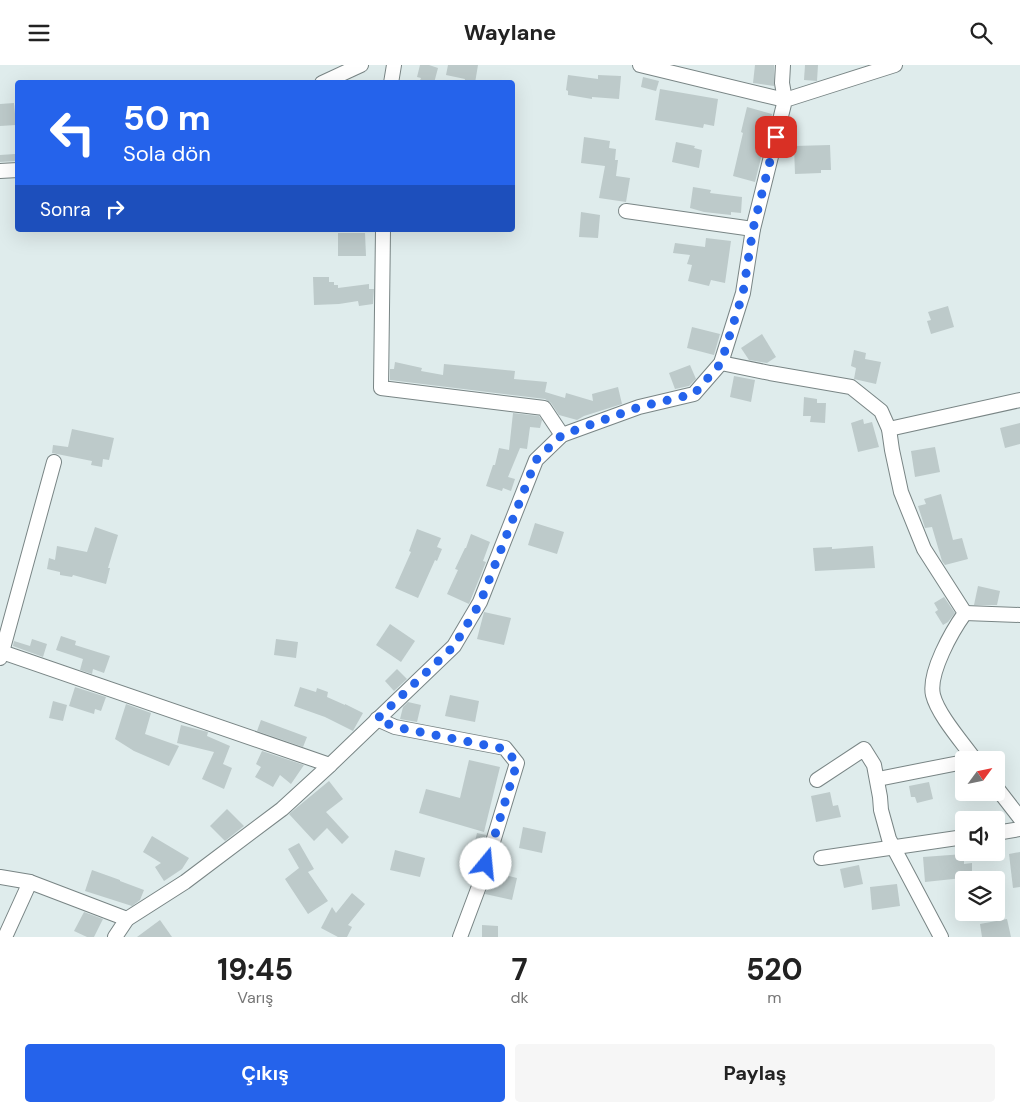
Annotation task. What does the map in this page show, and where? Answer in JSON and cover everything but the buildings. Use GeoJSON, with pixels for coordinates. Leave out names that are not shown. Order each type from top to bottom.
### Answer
{"type":"FeatureCollection","features":[{"type":"Feature","properties":{"kind":"street"},"geometry":{"type":"LineString","coordinates":[[329,80],[362,65]]}},
{"type":"Feature","properties":{"kind":"street"},"geometry":{"type":"LineString","coordinates":[[392,80],[394,65]]}},
{"type":"Feature","properties":{"kind":"street"},"geometry":{"type":"LineString","coordinates":[[640,65],[785,100],[895,65]]}},
{"type":"Feature","properties":{"kind":"street"},"geometry":{"type":"LineString","coordinates":[[115,937],[127,919],[185,882],[275,814],[330,765],[454,646],[480,603],[536,460],[562,435],[639,407],[694,394],[721,363],[743,293],[753,229],[785,100],[782,83],[783,65]]}},
{"type":"Feature","properties":{"kind":"street"},"geometry":{"type":"LineString","coordinates":[[0,171],[15,170]]}},
{"type":"Feature","properties":{"kind":"street"},"geometry":{"type":"LineString","coordinates":[[626,211],[753,229]]}},
{"type":"Feature","properties":{"kind":"street"},"geometry":{"type":"LineString","coordinates":[[383,232],[381,388],[544,408],[562,435]]}},
{"type":"Feature","properties":{"kind":"street"},"geometry":{"type":"LineString","coordinates":[[721,363],[851,387],[881,411],[889,429],[901,492],[924,549],[965,613]]}},
{"type":"Feature","properties":{"kind":"street"},"geometry":{"type":"LineString","coordinates":[[889,429],[1020,400]]}},
{"type":"Feature","properties":{"kind":"street"},"geometry":{"type":"LineString","coordinates":[[54,462],[1,655],[330,765]]}},
{"type":"Feature","properties":{"kind":"street"},"geometry":{"type":"LineString","coordinates":[[965,613],[1020,615]]}},
{"type":"Feature","properties":{"kind":"street"},"geometry":{"type":"LineString","coordinates":[[965,613],[935,667],[933,694],[943,715],[968,751]]}},
{"type":"Feature","properties":{"kind":"street"},"geometry":{"type":"LineString","coordinates":[[377,719],[395,727],[505,749],[517,763],[481,881],[460,937]]}},
{"type":"Feature","properties":{"kind":"street"},"geometry":{"type":"LineString","coordinates":[[817,780],[864,749],[874,765],[878,779],[881,810],[889,839],[941,937]]}},
{"type":"Feature","properties":{"kind":"street"},"geometry":{"type":"LineString","coordinates":[[878,779],[955,764]]}},
{"type":"Feature","properties":{"kind":"street"},"geometry":{"type":"LineString","coordinates":[[1005,799],[1020,819]]}},
{"type":"Feature","properties":{"kind":"street"},"geometry":{"type":"LineString","coordinates":[[1005,832],[1020,829]]}},
{"type":"Feature","properties":{"kind":"street"},"geometry":{"type":"LineString","coordinates":[[820,858],[955,838]]}},
{"type":"Feature","properties":{"kind":"street"},"geometry":{"type":"LineString","coordinates":[[0,877],[30,882],[127,919]]}},
{"type":"Feature","properties":{"kind":"street"},"geometry":{"type":"LineString","coordinates":[[5,937],[30,882]]}},
{"type":"Feature","properties":{"kind":"route"},"geometry":{"type":"LineString","coordinates":[[486,864],[517,763],[505,749],[414,729],[395,727],[377,719],[454,646],[480,603],[536,460],[562,435],[639,407],[694,394],[721,363],[743,293],[753,229],[776,137]]}}]}
